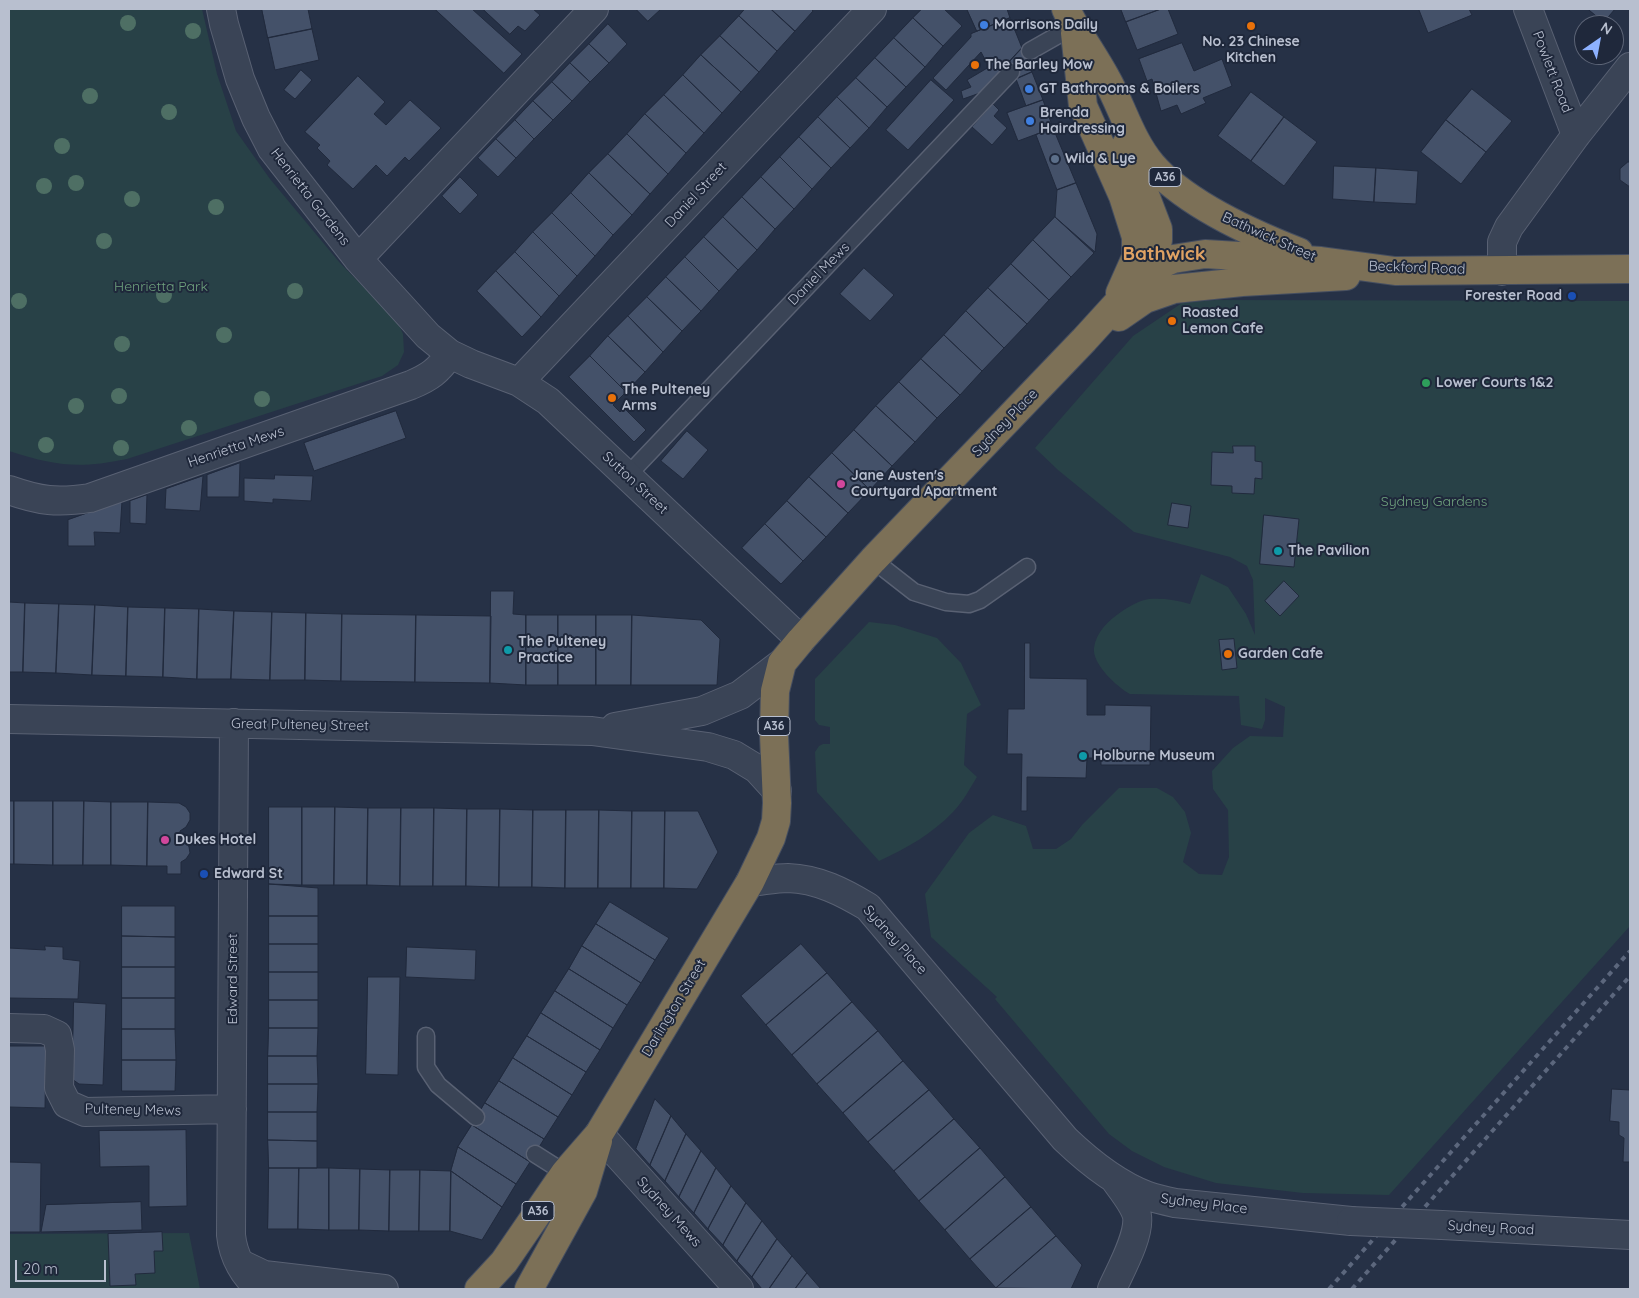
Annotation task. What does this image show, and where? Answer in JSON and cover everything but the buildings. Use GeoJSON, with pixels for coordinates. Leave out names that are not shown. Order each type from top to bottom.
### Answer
{"type":"FeatureCollection","features":[{"type":"Feature","properties":{"kind":"highway","name":"A36"},"geometry":{"type":"LineString","coordinates":[[1070,18],[1082,106],[1123,196],[1136,237],[1136,257],[1115,306]]}},
{"type":"Feature","properties":{"kind":"highway","name":"A36"},"geometry":{"type":"LineString","coordinates":[[1070,18],[1128,151],[1158,229],[1153,268],[1144,299]]}},
{"type":"Feature","properties":{"kind":"highway","name":"Bathwick Street"},"geometry":{"type":"LineString","coordinates":[[1070,18],[1107,79],[1130,131],[1152,165],[1170,182],[1201,204],[1224,217],[1266,239],[1321,260]]}},
{"type":"Feature","properties":{"kind":"highway","name":"A36"},"geometry":{"type":"LineString","coordinates":[[1123,196],[1138,213],[1158,229],[1177,242],[1205,254]]}},
{"type":"Feature","properties":{"kind":"highway","name":"Beckford Road"},"geometry":{"type":"LineString","coordinates":[[1205,254],[1321,260],[1395,270],[1630,269]]}},
{"type":"Feature","properties":{"kind":"highway","name":"Sydney Place"},"geometry":{"type":"LineString","coordinates":[[750,882],[776,821],[775,691],[782,663],[873,560],[1153,268],[1173,259],[1205,254]]}},
{"type":"Feature","properties":{"kind":"highway","name":"A36"},"geometry":{"type":"LineString","coordinates":[[1084,340],[1144,299],[1174,289],[1242,282],[1327,278],[1395,270]]}},
{"type":"Feature","properties":{"kind":"highway","name":"Darlington Street"},"geometry":{"type":"LineString","coordinates":[[479,1289],[504,1262],[564,1173],[599,1134],[750,882]]}},
{"type":"Feature","properties":{"kind":"highway","name":"Darlington Street"},"geometry":{"type":"LineString","coordinates":[[529,1289],[583,1192],[599,1134]]}},
{"type":"Feature","properties":{"kind":"street","name":"Henrietta Gardens"},"geometry":{"type":"LineString","coordinates":[[221,9],[240,79],[256,118],[272,149],[358,259],[428,336],[450,354]]}},
{"type":"Feature","properties":{"kind":"street"},"geometry":{"type":"LineString","coordinates":[[358,259],[594,9]]}},
{"type":"Feature","properties":{"kind":"street","name":"Daniel Street"},"geometry":{"type":"LineString","coordinates":[[519,382],[872,9]]}},
{"type":"Feature","properties":{"kind":"street","name":"Powlett Road"},"geometry":{"type":"LineString","coordinates":[[1528,9],[1576,135]]}},
{"type":"Feature","properties":{"kind":"street"},"geometry":{"type":"LineString","coordinates":[[1502,271],[1502,242],[1509,227],[1576,135],[1630,68]]}},
{"type":"Feature","properties":{"kind":"street","name":"Sutton Street"},"geometry":{"type":"LineString","coordinates":[[450,354],[519,382],[548,401],[801,640]]}},
{"type":"Feature","properties":{"kind":"street","name":"Henrietta Mews"},"geometry":{"type":"LineString","coordinates":[[9,490],[42,500],[64,502],[90,498],[411,385],[428,378],[441,368],[450,354]]}},
{"type":"Feature","properties":{"kind":"street","name":"Great Pulteney Street"},"geometry":{"type":"LineString","coordinates":[[592,731],[702,710],[740,695],[782,663]]}},
{"type":"Feature","properties":{"kind":"street","name":"Great Pulteney Street"},"geometry":{"type":"LineString","coordinates":[[9,719],[592,731],[708,747],[734,755],[757,769],[777,791]]}},
{"type":"Feature","properties":{"kind":"street","name":"Edward Street"},"geometry":{"type":"LineString","coordinates":[[234,723],[231,1235],[232,1249],[240,1264],[252,1283],[262,1289]]}},
{"type":"Feature","properties":{"kind":"street","name":"Sydney Place"},"geometry":{"type":"LineString","coordinates":[[750,882],[788,878],[814,882],[842,892],[868,907],[1065,1139],[1096,1167],[1127,1187],[1149,1197],[1175,1203],[1352,1220]]}},
{"type":"Feature","properties":{"kind":"street","name":"Pulteney Mews"},"geometry":{"type":"LineString","coordinates":[[9,1028],[44,1029],[57,1035],[60,1050],[59,1088],[67,1104],[85,1112],[232,1110]]}},
{"type":"Feature","properties":{"kind":"street","name":"Sydney Mews"},"geometry":{"type":"LineString","coordinates":[[599,1134],[739,1289]]}},
{"type":"Feature","properties":{"kind":"street"},"geometry":{"type":"LineString","coordinates":[[1112,1289],[1136,1233],[1137,1216],[1114,1178]]}},
{"type":"Feature","properties":{"kind":"street","name":"Sydney Road"},"geometry":{"type":"LineString","coordinates":[[1352,1220],[1630,1234]]}},
{"type":"Feature","properties":{"kind":"street"},"geometry":{"type":"LineString","coordinates":[[240,1264],[264,1275],[384,1289]]}},
{"type":"Feature","properties":{"kind":"lane"},"geometry":{"type":"LineString","coordinates":[[1030,51],[1070,18]]}},
{"type":"Feature","properties":{"kind":"lane","name":"Daniel Mews"},"geometry":{"type":"LineString","coordinates":[[627,476],[1010,72]]}},
{"type":"Feature","properties":{"kind":"lane"},"geometry":{"type":"LineString","coordinates":[[873,560],[914,592],[946,602],[969,604],[980,600],[1027,567]]}},
{"type":"Feature","properties":{"kind":"lane"},"geometry":{"type":"LineString","coordinates":[[426,1036],[426,1068],[438,1085],[476,1117]]}},
{"type":"Feature","properties":{"kind":"lane"},"geometry":{"type":"LineString","coordinates":[[535,1154],[564,1173]]}},
{"type":"Feature","properties":{"kind":"green space","name":"Henrietta Park"},"geometry":{"type":"Polygon","coordinates":[[[9,9],[202,9],[217,74],[236,131],[270,179],[340,263],[397,321],[403,334],[404,352],[398,365],[382,376],[127,459],[81,465],[54,463],[9,451],[9,9]]]}},
{"type":"Feature","properties":{"kind":"green space","name":"Sydney Gardens"},"geometry":{"type":"Polygon","coordinates":[[[1216,300],[1630,301],[1630,926],[1389,1195],[1303,1193],[1216,1183],[1164,1167],[1132,1151],[1109,1134],[995,999],[997,997],[931,937],[925,894],[969,833],[993,815],[1026,826],[1033,849],[1056,849],[1071,839],[1082,825],[1119,788],[1157,788],[1173,797],[1185,812],[1191,833],[1183,862],[1199,874],[1222,875],[1229,857],[1228,810],[1213,789],[1212,771],[1233,748],[1250,736],[1283,737],[1285,707],[1265,698],[1265,720],[1262,729],[1241,725],[1239,696],[1130,694],[1112,681],[1101,668],[1094,654],[1094,648],[1097,637],[1108,623],[1116,615],[1138,602],[1160,599],[1190,604],[1201,574],[1228,587],[1246,614],[1255,635],[1253,580],[1247,566],[1230,557],[1134,532],[1058,470],[1035,448],[1133,336],[1182,303],[1216,300]]]}},
{"type":"Feature","properties":{"kind":"green space"},"geometry":{"type":"Polygon","coordinates":[[[869,622],[895,625],[937,638],[961,663],[981,705],[967,714],[964,765],[977,777],[966,795],[957,808],[928,834],[879,861],[817,792],[815,752],[819,746],[830,744],[830,727],[819,725],[815,720],[815,679],[869,622]]]}},
{"type":"Feature","properties":{"kind":"green space"},"geometry":{"type":"Polygon","coordinates":[[[189,1233],[200,1289],[9,1289],[9,1234],[189,1233]]]}},
{"type":"Feature","properties":{"kind":"railway"},"geometry":{"type":"LineString","coordinates":[[1329,1289],[1630,951]]}},
{"type":"Feature","properties":{"kind":"railway"},"geometry":{"type":"LineString","coordinates":[[1352,1289],[1630,976]]}},
{"type":"Feature","properties":{"kind":"place","name":"Morrisons Daily"},"geometry":{"type":"Point","coordinates":[984,25]}},
{"type":"Feature","properties":{"kind":"place","name":"No. 23 Chinese Kitchen"},"geometry":{"type":"Point","coordinates":[1251,26]}},
{"type":"Feature","properties":{"kind":"place","name":"The Barley Mow"},"geometry":{"type":"Point","coordinates":[975,65]}},
{"type":"Feature","properties":{"kind":"place","name":"GT Bathrooms & Boilers"},"geometry":{"type":"Point","coordinates":[1029,89]}},
{"type":"Feature","properties":{"kind":"place","name":"Brenda Hairdressing"},"geometry":{"type":"Point","coordinates":[1030,121]}},
{"type":"Feature","properties":{"kind":"place","name":"Wild & Lye"},"geometry":{"type":"Point","coordinates":[1055,159]}},
{"type":"Feature","properties":{"kind":"place","name":"Forester Road"},"geometry":{"type":"Point","coordinates":[1572,296]}},
{"type":"Feature","properties":{"kind":"place","name":"Roasted Lemon Cafe"},"geometry":{"type":"Point","coordinates":[1172,321]}},
{"type":"Feature","properties":{"kind":"place","name":"Lower Courts 1&2"},"geometry":{"type":"Point","coordinates":[1426,383]}},
{"type":"Feature","properties":{"kind":"place","name":"The Pulteney Arms"},"geometry":{"type":"Point","coordinates":[612,398]}},
{"type":"Feature","properties":{"kind":"place","name":"Jane Austen's Courtyard Apartment"},"geometry":{"type":"Point","coordinates":[841,484]}},
{"type":"Feature","properties":{"kind":"place","name":"The Pavilion"},"geometry":{"type":"Point","coordinates":[1278,551]}},
{"type":"Feature","properties":{"kind":"place","name":"The Pulteney Practice"},"geometry":{"type":"Point","coordinates":[508,650]}},
{"type":"Feature","properties":{"kind":"place","name":"Garden Cafe"},"geometry":{"type":"Point","coordinates":[1228,654]}},
{"type":"Feature","properties":{"kind":"place","name":"Holburne Museum"},"geometry":{"type":"Point","coordinates":[1083,756]}},
{"type":"Feature","properties":{"kind":"place","name":"Dukes Hotel"},"geometry":{"type":"Point","coordinates":[165,840]}},
{"type":"Feature","properties":{"kind":"place","name":"Edward St"},"geometry":{"type":"Point","coordinates":[204,874]}},
{"type":"Feature","properties":{"kind":"district","name":"Bathwick"},"geometry":{"type":"Point","coordinates":[1164,254]}}]}
